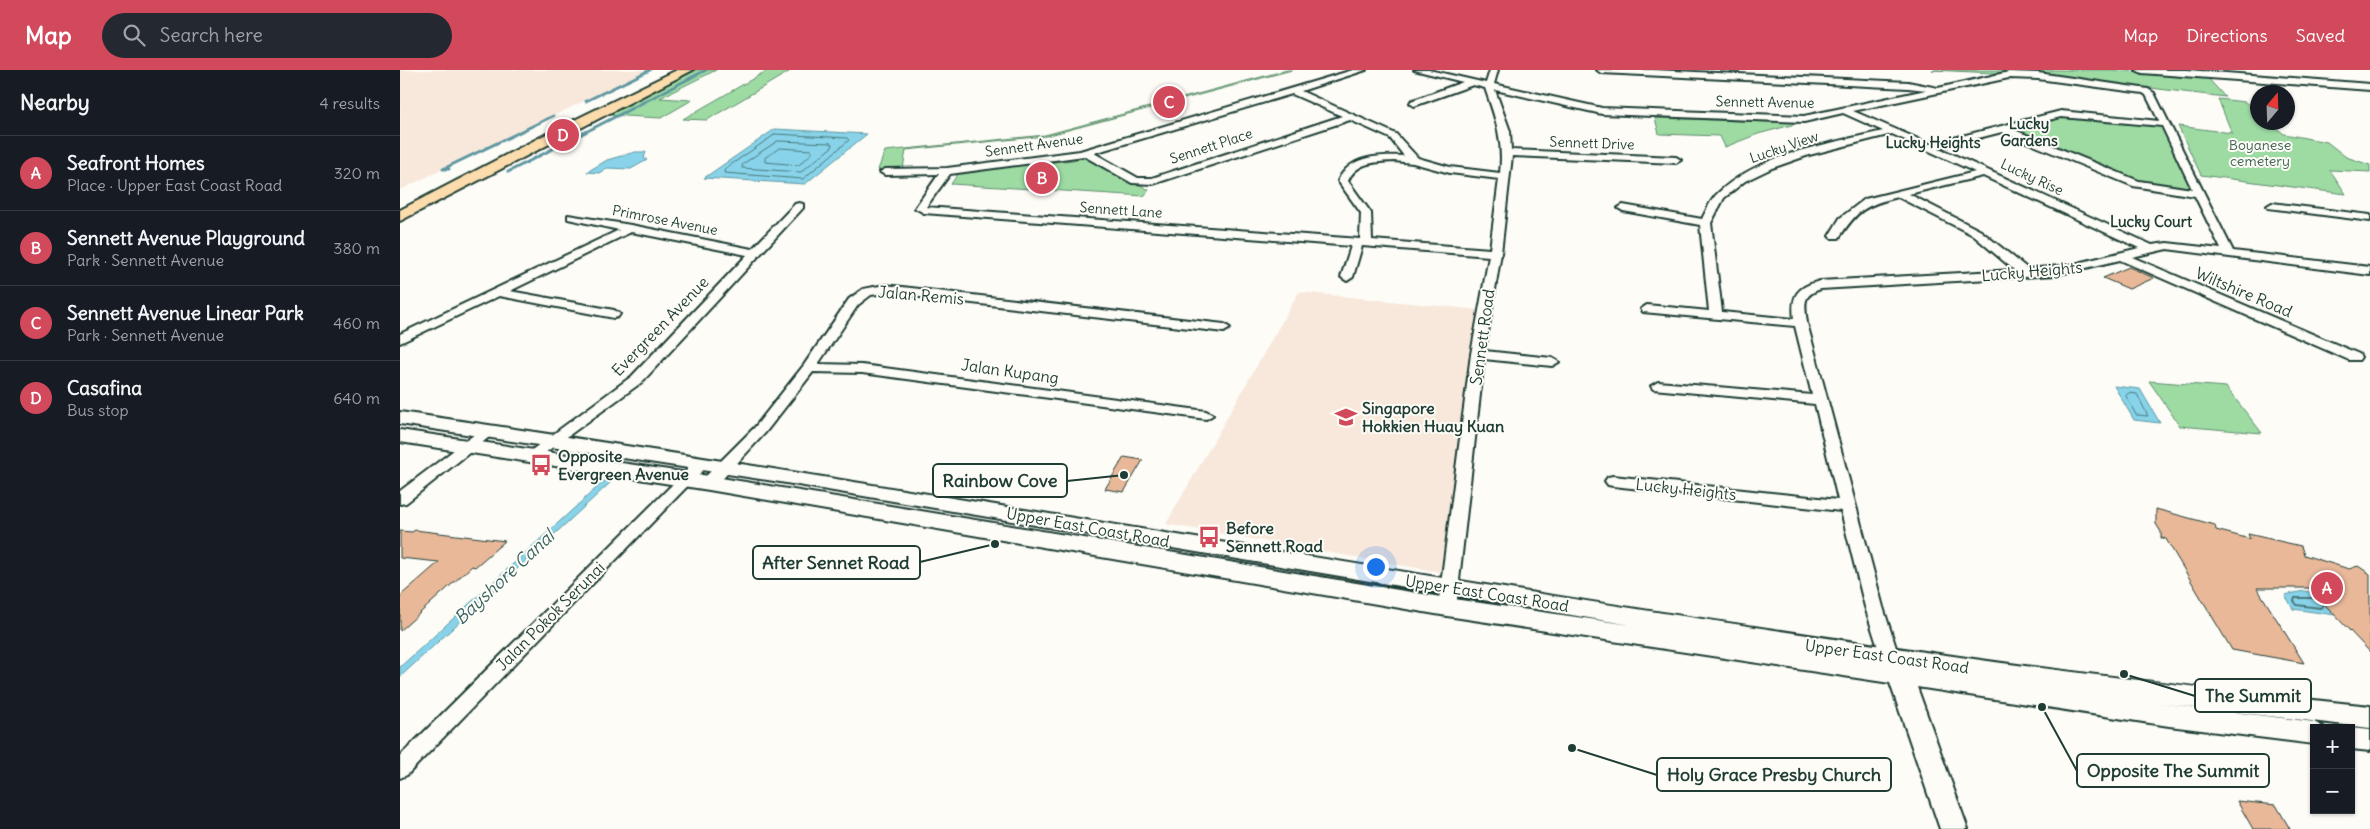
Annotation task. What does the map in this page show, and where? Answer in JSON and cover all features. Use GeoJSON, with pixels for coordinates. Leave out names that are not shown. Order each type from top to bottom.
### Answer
{"type":"FeatureCollection","features":[{"type":"Feature","properties":{"kind":"main road"},"geometry":{"type":"LineString","coordinates":[[400,204],[668,70]]}},
{"type":"Feature","properties":{"kind":"main road"},"geometry":{"type":"LineString","coordinates":[[400,216],[567,129],[687,70]]}},
{"type":"Feature","properties":{"kind":"main road"},"geometry":{"type":"LineString","coordinates":[[2142,70],[2370,87]]}},
{"type":"Feature","properties":{"kind":"main road"},"geometry":{"type":"LineString","coordinates":[[2201,70],[2370,82]]}},
{"type":"Feature","properties":{"kind":"main road","name":"Upper East Coast Road"},"geometry":{"type":"LineString","coordinates":[[400,418],[553,440],[705,474],[1448,597],[1894,666],[2169,715],[2310,733]]}},
{"type":"Feature","properties":{"kind":"main road","name":"Upper East Coast Road"},"geometry":{"type":"LineString","coordinates":[[400,436],[533,455],[685,480],[726,468],[1448,597]]}},
{"type":"Feature","properties":{"kind":"main road"},"geometry":{"type":"LineString","coordinates":[[1894,666],[1908,694],[1954,829]]}},
{"type":"Feature","properties":{"kind":"main road","name":"Upper East Coast Road"},"geometry":{"type":"LineString","coordinates":[[1894,666],[2370,717]]}},
{"type":"Feature","properties":{"kind":"main road"},"geometry":{"type":"LineString","coordinates":[[2355,738],[2370,740]]}},
{"type":"Feature","properties":{"kind":"street","name":"Sennett Avenue"},"geometry":{"type":"LineString","coordinates":[[1418,70],[1602,111],[1804,119],[2019,75],[2145,91],[2150,93],[2165,124]]}},
{"type":"Feature","properties":{"kind":"street"},"geometry":{"type":"LineString","coordinates":[[1489,86],[1494,70]]}},
{"type":"Feature","properties":{"kind":"street"},"geometry":{"type":"LineString","coordinates":[[1601,70],[1908,84],[1941,91]]}},
{"type":"Feature","properties":{"kind":"street","name":"Sennett Avenue"},"geometry":{"type":"LineString","coordinates":[[885,172],[946,171],[1086,153],[1357,71]]}},
{"type":"Feature","properties":{"kind":"street"},"geometry":{"type":"LineString","coordinates":[[1414,103],[1472,82]]}},
{"type":"Feature","properties":{"kind":"street","name":"Sennett Road"},"geometry":{"type":"LineString","coordinates":[[1448,597],[1478,354],[1495,253],[1507,153],[1505,132],[1489,86]]}},
{"type":"Feature","properties":{"kind":"street"},"geometry":{"type":"LineString","coordinates":[[1292,91],[1394,136],[1403,145],[1407,154],[1414,160]]}},
{"type":"Feature","properties":{"kind":"street","name":"Lucky Rise"},"geometry":{"type":"LineString","coordinates":[[1845,111],[1930,147],[2150,248]]}},
{"type":"Feature","properties":{"kind":"street"},"geometry":{"type":"LineString","coordinates":[[1930,147],[2001,128],[2065,114],[2165,124],[2228,252]]}},
{"type":"Feature","properties":{"kind":"street","name":"Sennett Place"},"geometry":{"type":"LineString","coordinates":[[1086,153],[1136,181],[1153,181],[1349,116]]}},
{"type":"Feature","properties":{"kind":"street"},"geometry":{"type":"LineString","coordinates":[[2001,128],[2137,184],[2198,193]]}},
{"type":"Feature","properties":{"kind":"street","name":"Lucky View"},"geometry":{"type":"LineString","coordinates":[[1705,223],[1720,196],[1742,179],[1768,166],[1806,153],[1894,131]]}},
{"type":"Feature","properties":{"kind":"street","name":"Sennett Drive"},"geometry":{"type":"LineString","coordinates":[[1507,153],[1676,160]]}},
{"type":"Feature","properties":{"kind":"street"},"geometry":{"type":"LineString","coordinates":[[1347,277],[1362,242],[1368,220],[1366,213],[1342,181],[1344,172],[1352,166],[1370,160],[1414,160],[1450,170],[1504,176]]}},
{"type":"Feature","properties":{"kind":"street","name":"Sennett Lane"},"geometry":{"type":"LineString","coordinates":[[946,171],[920,208],[924,210],[1495,253]]}},
{"type":"Feature","properties":{"kind":"street"},"geometry":{"type":"LineString","coordinates":[[1835,236],[1844,220],[1869,201],[1985,172]]}},
{"type":"Feature","properties":{"kind":"street"},"geometry":{"type":"LineString","coordinates":[[1898,193],[1977,233],[2024,273]]}},
{"type":"Feature","properties":{"kind":"street","name":"Evergreen Avenue"},"geometry":{"type":"LineString","coordinates":[[533,455],[637,379],[698,316],[753,252],[798,206]]}},
{"type":"Feature","properties":{"kind":"street"},"geometry":{"type":"LineString","coordinates":[[2272,206],[2370,218]]}},
{"type":"Feature","properties":{"kind":"street"},"geometry":{"type":"LineString","coordinates":[[1623,208],[1705,223],[1716,315]]}},
{"type":"Feature","properties":{"kind":"street","name":"Primrose Avenue"},"geometry":{"type":"LineString","coordinates":[[572,218],[753,252]]}},
{"type":"Feature","properties":{"kind":"street"},"geometry":{"type":"LineString","coordinates":[[400,339],[631,228]]}},
{"type":"Feature","properties":{"kind":"street","name":"Lucky Heights"},"geometry":{"type":"LineString","coordinates":[[1894,666],[1874,607],[1801,323],[1798,301],[1801,294],[1807,289],[1820,285],[2082,268],[2122,258],[2150,248],[2180,246],[2370,271]]}},
{"type":"Feature","properties":{"kind":"street","name":"Wiltshire Road"},"geometry":{"type":"LineString","coordinates":[[2122,258],[2354,357]]}},
{"type":"Feature","properties":{"kind":"street","name":"Jalan Remis"},"geometry":{"type":"LineString","coordinates":[[726,468],[760,430],[809,368],[853,302],[867,292],[880,289],[1224,328]]}},
{"type":"Feature","properties":{"kind":"street"},"geometry":{"type":"LineString","coordinates":[[496,292],[614,314]]}},
{"type":"Feature","properties":{"kind":"street"},"geometry":{"type":"LineString","coordinates":[[1647,309],[1801,323]]}},
{"type":"Feature","properties":{"kind":"street"},"geometry":{"type":"LineString","coordinates":[[1478,354],[1552,362]]}},
{"type":"Feature","properties":{"kind":"street","name":"Jalan Kupang"},"geometry":{"type":"LineString","coordinates":[[809,368],[862,369],[1206,415]]}},
{"type":"Feature","properties":{"kind":"street"},"geometry":{"type":"LineString","coordinates":[[1658,386],[1822,400]]}},
{"type":"Feature","properties":{"kind":"street"},"geometry":{"type":"LineString","coordinates":[[400,499],[488,431]]}},
{"type":"Feature","properties":{"kind":"street","name":"Jalan Pokok Serunai"},"geometry":{"type":"LineString","coordinates":[[400,769],[685,480]]}},
{"type":"Feature","properties":{"kind":"street","name":"Lucky Heights"},"geometry":{"type":"LineString","coordinates":[[1613,481],[1848,506]]}},
{"type":"Feature","properties":{"kind":"shaded area"},"geometry":{"type":"Polygon","coordinates":[[[400,70],[648,70],[400,190],[400,70]]]}},
{"type":"Feature","properties":{"kind":"shaded area","name":"Singapore Hokkien Huay Kuan"},"geometry":{"type":"Polygon","coordinates":[[[1299,292],[1480,310],[1440,572],[1166,524],[1299,292]]]}},
{"type":"Feature","properties":{"kind":"green space"},"geometry":{"type":"Polygon","coordinates":[[[696,70],[716,70],[660,98],[692,100],[661,118],[606,115],[696,70]]]}},
{"type":"Feature","properties":{"kind":"green space"},"geometry":{"type":"Polygon","coordinates":[[[768,70],[792,70],[707,120],[683,119],[768,70]]]}},
{"type":"Feature","properties":{"kind":"green space"},"geometry":{"type":"Polygon","coordinates":[[[1292,70],[1046,136],[906,150],[903,169],[878,170],[885,151],[1045,135],[1292,70]]]}},
{"type":"Feature","properties":{"kind":"green space"},"geometry":{"type":"Polygon","coordinates":[[[1932,70],[2111,70],[2206,76],[2225,97],[2018,72],[1994,73],[1932,70]]]}},
{"type":"Feature","properties":{"kind":"green space","name":"Boyanese cemetery"},"geometry":{"type":"Polygon","coordinates":[[[2218,99],[2245,102],[2250,106],[2250,130],[2279,130],[2284,134],[2327,142],[2346,157],[2370,165],[2370,172],[2330,170],[2346,194],[2201,175],[2178,126],[2232,133],[2218,99]]]}},
{"type":"Feature","properties":{"kind":"green space"},"geometry":{"type":"Polygon","coordinates":[[[2059,116],[2161,126],[2191,189],[2146,185],[2007,129],[2059,116]]]}},
{"type":"Feature","properties":{"kind":"green space"},"geometry":{"type":"Polygon","coordinates":[[[1655,118],[1799,123],[1758,134],[1725,147],[1720,136],[1659,134],[1655,118]]]}},
{"type":"Feature","properties":{"kind":"green space"},"geometry":{"type":"Polygon","coordinates":[[[1089,155],[1149,190],[1144,196],[951,184],[959,172],[1073,160],[1089,155]]]}},
{"type":"Feature","properties":{"kind":"green space"},"geometry":{"type":"Polygon","coordinates":[[[2149,381],[2226,387],[2262,433],[2180,426],[2149,381]]]}},
{"type":"Feature","properties":{"kind":"water"},"geometry":{"type":"Polygon","coordinates":[[[775,129],[867,134],[805,184],[704,178],[775,129]]]}},
{"type":"Feature","properties":{"kind":"water"},"geometry":{"type":"Polygon","coordinates":[[[635,152],[646,152],[644,158],[647,160],[631,169],[607,168],[599,173],[587,172],[607,160],[635,152]]]}},
{"type":"Feature","properties":{"kind":"water"},"geometry":{"type":"Polygon","coordinates":[[[2114,386],[2140,389],[2160,423],[2134,420],[2114,386]]]}},
{"type":"Feature","properties":{"kind":"water","name":"Bayshore Canal"},"geometry":{"type":"Polygon","coordinates":[[[604,481],[611,482],[400,677],[400,667],[604,481]]]}},
{"type":"Feature","properties":{"kind":"water"},"geometry":{"type":"Polygon","coordinates":[[[2304,591],[2322,594],[2335,615],[2293,609],[2285,595],[2304,591]]]}},
{"type":"Feature","properties":{"kind":"building"},"geometry":{"type":"Polygon","coordinates":[[[2129,267],[2154,278],[2129,289],[2103,278],[2129,267]]]}},
{"type":"Feature","properties":{"kind":"building"},"geometry":{"type":"Polygon","coordinates":[[[1124,457],[1143,460],[1124,492],[1105,489],[1124,457]]]}},
{"type":"Feature","properties":{"kind":"building"},"geometry":{"type":"Polygon","coordinates":[[[2156,509],[2215,525],[2216,530],[2250,539],[2248,534],[2301,546],[2304,555],[2349,569],[2358,566],[2370,574],[2370,652],[2309,588],[2257,588],[2304,663],[2232,650],[2166,539],[2161,538],[2161,532],[2156,524],[2156,509]]]}},
{"type":"Feature","properties":{"kind":"building"},"geometry":{"type":"Polygon","coordinates":[[[415,530],[505,541],[475,567],[472,566],[400,631],[400,596],[439,562],[400,558],[400,531],[412,532],[415,530]]]}},
{"type":"Feature","properties":{"kind":"building"},"geometry":{"type":"Polygon","coordinates":[[[2237,801],[2276,805],[2290,829],[2253,829],[2237,801]]]}},
{"type":"Feature","properties":{"kind":"waterway"},"geometry":{"type":"LineString","coordinates":[[586,101],[650,70]]}},
{"type":"Feature","properties":{"kind":"waterway"},"geometry":{"type":"LineString","coordinates":[[508,172],[706,70]]}},
{"type":"Feature","properties":{"kind":"waterway"},"geometry":{"type":"LineString","coordinates":[[449,169],[443,169],[553,116]]}},
{"type":"Feature","properties":{"kind":"place","name":"Sennett Avenue Linear Park"},"geometry":{"type":"Point","coordinates":[1169,102]}},
{"type":"Feature","properties":{"kind":"place","name":"Casafina"},"geometry":{"type":"Point","coordinates":[563,135]}},
{"type":"Feature","properties":{"kind":"place","name":"Sennett Avenue Playground"},"geometry":{"type":"Point","coordinates":[1042,178]}},
{"type":"Feature","properties":{"kind":"place","name":"Singapore Hokkien Huay Kuan"},"geometry":{"type":"Point","coordinates":[1346,417]}},
{"type":"Feature","properties":{"kind":"place","name":"Opposite Evergreen Avenue"},"geometry":{"type":"Point","coordinates":[541,465]}},
{"type":"Feature","properties":{"kind":"place","name":"Rainbow Cove"},"geometry":{"type":"Point","coordinates":[1124,475]}},
{"type":"Feature","properties":{"kind":"place","name":"Before Sennett Road"},"geometry":{"type":"Point","coordinates":[1209,537]}},
{"type":"Feature","properties":{"kind":"place","name":"After Sennet Road"},"geometry":{"type":"Point","coordinates":[995,544]}},
{"type":"Feature","properties":{"kind":"place","name":"Seafront Homes"},"geometry":{"type":"Point","coordinates":[2327,588]}},
{"type":"Feature","properties":{"kind":"place","name":"The Summit"},"geometry":{"type":"Point","coordinates":[2124,674]}},
{"type":"Feature","properties":{"kind":"place","name":"Opposite The Summit"},"geometry":{"type":"Point","coordinates":[2042,707]}},
{"type":"Feature","properties":{"kind":"place","name":"Holy Grace Presby Church"},"geometry":{"type":"Point","coordinates":[1572,748]}},
{"type":"Feature","properties":{"kind":"district","name":"Lucky Gardens"},"geometry":{"type":"Point","coordinates":[2029,132]}},
{"type":"Feature","properties":{"kind":"district","name":"Lucky Heights"},"geometry":{"type":"Point","coordinates":[1933,142]}},
{"type":"Feature","properties":{"kind":"district","name":"Lucky Court"},"geometry":{"type":"Point","coordinates":[2151,221]}}]}
